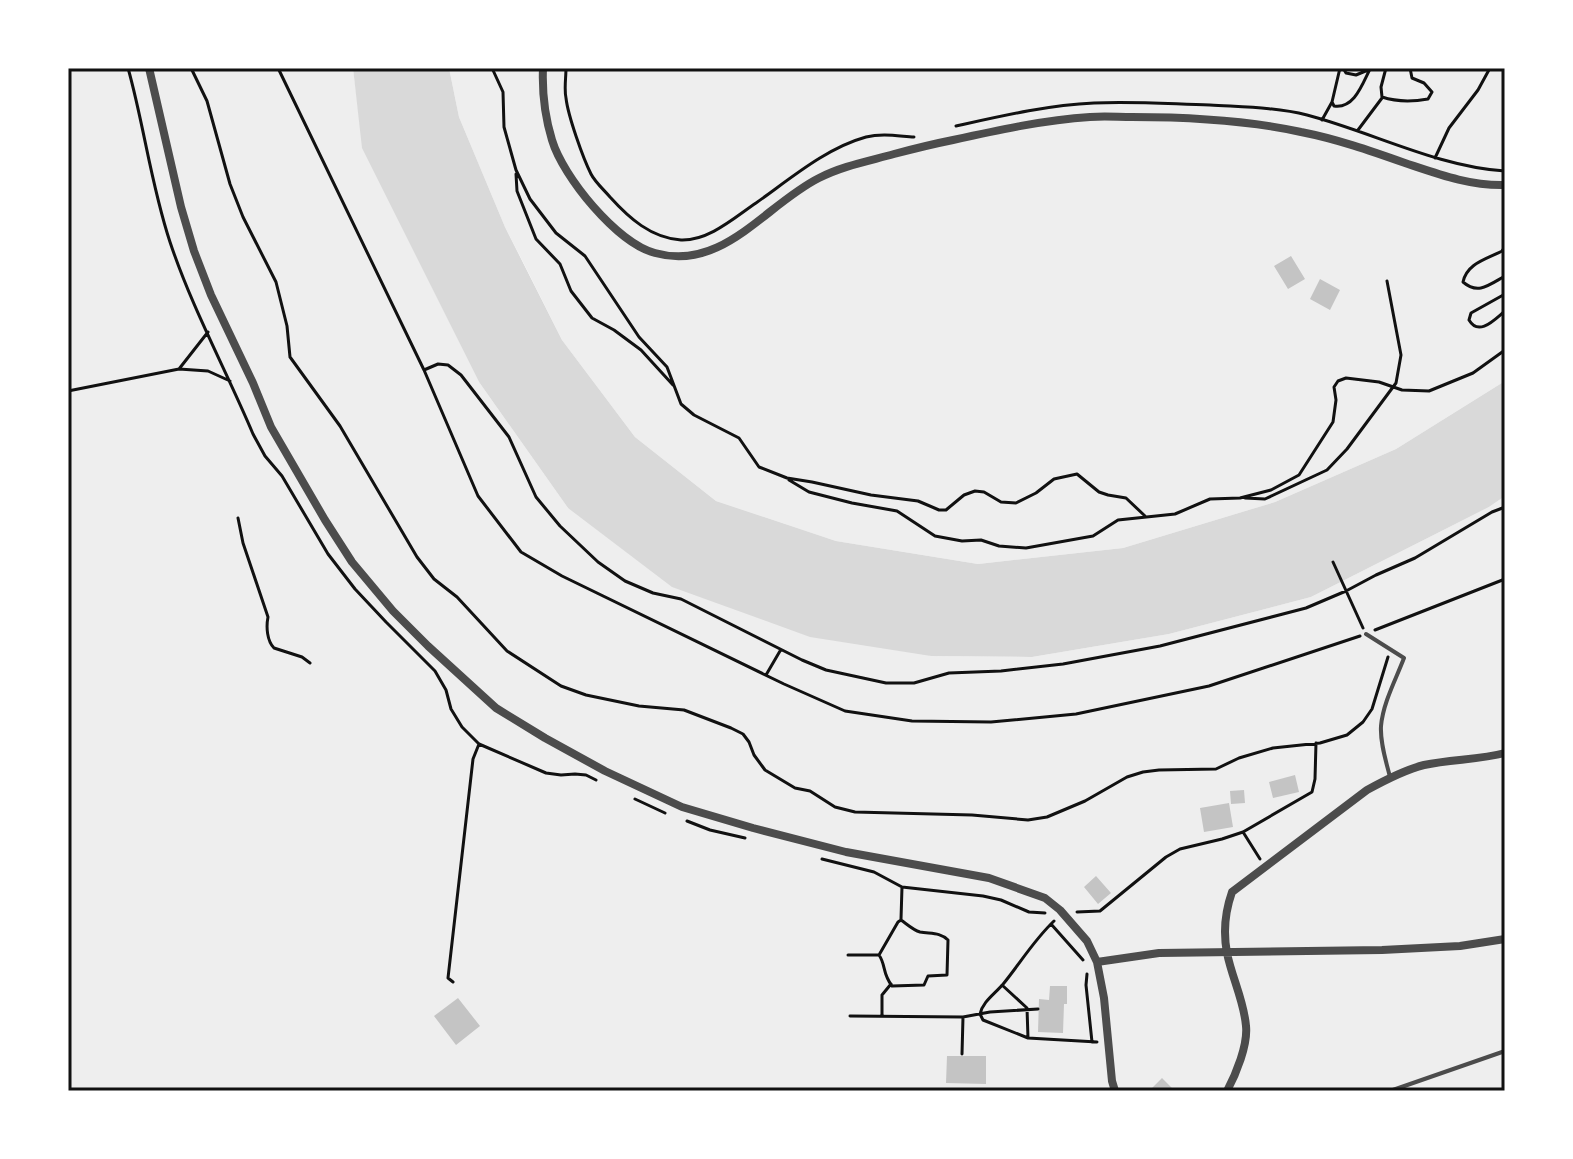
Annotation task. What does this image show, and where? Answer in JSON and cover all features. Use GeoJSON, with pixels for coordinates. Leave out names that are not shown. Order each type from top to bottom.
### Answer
{"type":"FeatureCollection","features":[{"type":"Feature","properties":{"kind":"street"},"geometry":{"type":"LineString","coordinates":[[149,68],[181,207],[211,295],[271,427],[352,562],[393,611],[496,708],[605,771],[682,807],[846,852],[989,878],[1045,898],[1087,941],[1097,962],[1115,1091]]}},
{"type":"Feature","properties":{"kind":"street"},"geometry":{"type":"LineString","coordinates":[[543,68],[546,115],[553,143],[573,181],[610,226],[633,244],[655,254],[683,256],[710,252],[737,237],[787,198],[819,178],[855,164],[951,140],[1090,117],[1172,117],[1301,132],[1352,145],[1446,177],[1485,185],[1505,185]]}},
{"type":"Feature","properties":{"kind":"street"},"geometry":{"type":"LineString","coordinates":[[1227,1091],[1238,1071],[1246,1028],[1227,952],[1225,913],[1232,892],[1367,790],[1390,777],[1424,766],[1505,753]]}},
{"type":"Feature","properties":{"kind":"street"},"geometry":{"type":"LineString","coordinates":[[1097,962],[1159,953],[1382,950],[1460,946],[1505,939]]}},
{"type":"Feature","properties":{"kind":"lane"},"geometry":{"type":"LineString","coordinates":[[1366,634],[1404,658],[1381,726],[1390,777]]}},
{"type":"Feature","properties":{"kind":"lane"},"geometry":{"type":"LineString","coordinates":[[1390,1091],[1505,1051]]}},
{"type":"Feature","properties":{"kind":"path"},"geometry":{"type":"LineString","coordinates":[[128,68],[169,241],[265,456],[282,476],[328,554],[375,611],[435,671],[446,690],[451,709],[462,727],[479,744],[546,773],[586,775],[600,782]]}},
{"type":"Feature","properties":{"kind":"path"},"geometry":{"type":"LineString","coordinates":[[191,68],[207,101],[230,184],[243,217],[276,282],[287,326],[290,357],[340,426],[417,557],[434,579],[457,597],[507,651],[561,686],[586,695],[639,706],[684,710],[731,728],[743,734],[765,770],[795,788],[810,791],[835,807],[855,812],[972,815],[1028,820],[1047,817],[1143,772],[1216,769],[1273,748],[1316,743],[1347,735],[1363,722],[1372,709],[1390,649]]}},
{"type":"Feature","properties":{"kind":"path"},"geometry":{"type":"LineString","coordinates":[[278,68],[424,370],[478,496],[521,552],[562,576],[845,711],[912,721],[991,722],[1076,714],[1209,686],[1366,634],[1505,579]]}},
{"type":"Feature","properties":{"kind":"path"},"geometry":{"type":"LineString","coordinates":[[492,68],[503,92],[504,127],[516,170],[530,199],[556,233],[585,256],[639,337],[667,367],[681,404],[694,415],[739,438],[759,467],[787,478],[809,492],[897,511],[935,536],[1026,548],[1093,536],[1118,520],[1175,514],[1210,499],[1265,499],[1327,470],[1347,449],[1396,383],[1401,355],[1387,281]]}},
{"type":"Feature","properties":{"kind":"path"},"geometry":{"type":"LineString","coordinates":[[566,68],[566,99],[592,176],[625,214],[659,236],[683,240],[702,237],[848,144],[886,134],[919,137]]}},
{"type":"Feature","properties":{"kind":"path"},"geometry":{"type":"LineString","coordinates":[[1341,68],[1346,73],[1356,75],[1370,69]]}},
{"type":"Feature","properties":{"kind":"path"},"geometry":{"type":"LineString","coordinates":[[1322,120],[1332,102],[1341,68]]}},
{"type":"Feature","properties":{"kind":"path"},"geometry":{"type":"LineString","coordinates":[[1358,130],[1382,97],[1386,68]]}},
{"type":"Feature","properties":{"kind":"path"},"geometry":{"type":"LineString","coordinates":[[1382,97],[1413,102],[1428,99],[1432,92],[1424,83],[1412,78],[1410,68]]}},
{"type":"Feature","properties":{"kind":"path"},"geometry":{"type":"LineString","coordinates":[[1435,158],[1449,128],[1478,90],[1490,68]]}},
{"type":"Feature","properties":{"kind":"path"},"geometry":{"type":"LineString","coordinates":[[1332,102],[1334,106],[1346,106],[1358,93],[1370,69]]}},
{"type":"Feature","properties":{"kind":"path"},"geometry":{"type":"LineString","coordinates":[[947,129],[1027,111],[1092,103],[1242,107],[1302,114],[1358,130],[1450,163],[1505,171]]}},
{"type":"Feature","properties":{"kind":"path"},"geometry":{"type":"LineString","coordinates":[[516,170],[517,191],[536,239],[560,264],[571,291],[592,318],[641,350],[675,388]]}},
{"type":"Feature","properties":{"kind":"path"},"geometry":{"type":"LineString","coordinates":[[1505,247],[1471,266],[1464,274],[1463,282],[1470,288],[1479,289],[1505,276]]}},
{"type":"Feature","properties":{"kind":"path"},"geometry":{"type":"LineString","coordinates":[[1505,294],[1471,313],[1469,320],[1478,328],[1505,311]]}},
{"type":"Feature","properties":{"kind":"path"},"geometry":{"type":"LineString","coordinates":[[179,369],[208,332]]}},
{"type":"Feature","properties":{"kind":"path"},"geometry":{"type":"LineString","coordinates":[[1240,498],[1271,490],[1299,475],[1333,422],[1334,387],[1338,381],[1362,379],[1402,390],[1429,391],[1473,373],[1505,350]]}},
{"type":"Feature","properties":{"kind":"path"},"geometry":{"type":"LineString","coordinates":[[424,370],[438,364],[448,365],[461,375],[509,437],[536,497],[560,526],[598,562],[625,581],[681,599],[780,651],[826,670],[886,683],[904,684],[949,673],[1063,664],[1160,646],[1306,608],[1415,558],[1505,507]]}},
{"type":"Feature","properties":{"kind":"path"},"geometry":{"type":"LineString","coordinates":[[68,391],[179,369],[208,371],[230,381]]}},
{"type":"Feature","properties":{"kind":"path"},"geometry":{"type":"LineString","coordinates":[[787,478],[918,501],[946,510],[964,495],[975,491],[984,492],[1001,502],[1016,503],[1054,479],[1077,474],[1099,492],[1126,498],[1145,516]]}},
{"type":"Feature","properties":{"kind":"path"},"geometry":{"type":"LineString","coordinates":[[238,518],[243,543],[268,617],[271,645],[310,663]]}},
{"type":"Feature","properties":{"kind":"path"},"geometry":{"type":"LineString","coordinates":[[1333,562],[1366,634]]}},
{"type":"Feature","properties":{"kind":"path"},"geometry":{"type":"LineString","coordinates":[[766,675],[780,651]]}},
{"type":"Feature","properties":{"kind":"path"},"geometry":{"type":"LineString","coordinates":[[815,857],[874,872],[902,887],[983,896],[1029,912],[1100,911],[1180,849],[1243,832],[1312,792],[1316,743]]}},
{"type":"Feature","properties":{"kind":"path"},"geometry":{"type":"LineString","coordinates":[[453,982],[448,978],[473,759],[479,744]]}},
{"type":"Feature","properties":{"kind":"path"},"geometry":{"type":"LineString","coordinates":[[629,796],[671,815]]}},
{"type":"Feature","properties":{"kind":"path"},"geometry":{"type":"LineString","coordinates":[[684,820],[754,841]]}},
{"type":"Feature","properties":{"kind":"path"},"geometry":{"type":"LineString","coordinates":[[1243,832],[1265,867]]}},
{"type":"Feature","properties":{"kind":"path"},"geometry":{"type":"LineString","coordinates":[[879,955],[901,920],[902,887]]}},
{"type":"Feature","properties":{"kind":"path"},"geometry":{"type":"LineString","coordinates":[[1063,913],[1038,936],[1002,985],[982,1005],[980,1014],[983,1020],[1028,1038],[1107,1043]]}},
{"type":"Feature","properties":{"kind":"path"},"geometry":{"type":"LineString","coordinates":[[879,955],[883,961],[884,976],[892,986],[924,985],[928,976],[947,975],[946,937],[916,932],[901,920]]}},
{"type":"Feature","properties":{"kind":"path"},"geometry":{"type":"LineString","coordinates":[[1051,924],[1087,967],[1092,1042]]}},
{"type":"Feature","properties":{"kind":"path"},"geometry":{"type":"LineString","coordinates":[[848,955],[879,955]]}},
{"type":"Feature","properties":{"kind":"path"},"geometry":{"type":"LineString","coordinates":[[882,1016],[882,995],[891,984]]}},
{"type":"Feature","properties":{"kind":"path"},"geometry":{"type":"LineString","coordinates":[[1002,985],[1028,1011],[1028,1038]]}},
{"type":"Feature","properties":{"kind":"path"},"geometry":{"type":"LineString","coordinates":[[850,1016],[963,1017],[1038,1009]]}},
{"type":"Feature","properties":{"kind":"path"},"geometry":{"type":"LineString","coordinates":[[962,1054],[963,1017]]}},
{"type":"Feature","properties":{"kind":"shaded area"},"geometry":{"type":"Polygon","coordinates":[[[68,68],[353,68],[363,148],[479,382],[568,508],[931,656],[1032,657],[1169,634],[1311,597],[1505,496],[1505,1091],[68,1091],[68,68]]]}},
{"type":"Feature","properties":{"kind":"shaded area"},"geometry":{"type":"Polygon","coordinates":[[[353,68],[449,68],[459,117],[505,227],[562,340],[635,437],[716,501],[836,541],[978,564],[1123,548],[1275,502],[1396,449],[1505,381],[1505,496],[1311,597],[1169,634],[1032,657],[931,656],[810,637],[672,587],[568,508],[479,382],[362,148],[353,68]]]}},
{"type":"Feature","properties":{"kind":"shaded area"},"geometry":{"type":"Polygon","coordinates":[[[449,68],[1505,68],[1505,381],[1396,449],[1275,502],[1123,548],[978,564],[836,541],[716,501],[635,437],[562,340],[505,227],[459,117],[449,68]]]}},
{"type":"Feature","properties":{"kind":"building"},"geometry":{"type":"Polygon","coordinates":[[[1291,256],[1305,279],[1288,289],[1274,266],[1291,256]]]}},
{"type":"Feature","properties":{"kind":"building"},"geometry":{"type":"Polygon","coordinates":[[[1320,279],[1340,290],[1330,310],[1310,299],[1320,279]]]}},
{"type":"Feature","properties":{"kind":"building"},"geometry":{"type":"Polygon","coordinates":[[[1295,775],[1299,792],[1273,798],[1269,782],[1295,775]]]}},
{"type":"Feature","properties":{"kind":"building"},"geometry":{"type":"Polygon","coordinates":[[[1244,790],[1245,803],[1231,804],[1230,791],[1244,790]]]}},
{"type":"Feature","properties":{"kind":"building"},"geometry":{"type":"Polygon","coordinates":[[[1229,803],[1233,827],[1204,832],[1200,808],[1229,803]]]}},
{"type":"Feature","properties":{"kind":"building"},"geometry":{"type":"Polygon","coordinates":[[[1096,876],[1111,893],[1098,904],[1084,887],[1096,876]]]}},
{"type":"Feature","properties":{"kind":"building"},"geometry":{"type":"Polygon","coordinates":[[[1050,986],[1067,986],[1063,1033],[1038,1032],[1039,999],[1049,1000],[1050,986]]]}},
{"type":"Feature","properties":{"kind":"building"},"geometry":{"type":"Polygon","coordinates":[[[458,998],[480,1026],[456,1045],[434,1016],[458,998]]]}},
{"type":"Feature","properties":{"kind":"building"},"geometry":{"type":"Polygon","coordinates":[[[947,1056],[986,1056],[986,1084],[946,1083],[947,1056]]]}},
{"type":"Feature","properties":{"kind":"building"},"geometry":{"type":"Polygon","coordinates":[[[1162,1078],[1175,1091],[1149,1091],[1162,1078]]]}}]}
